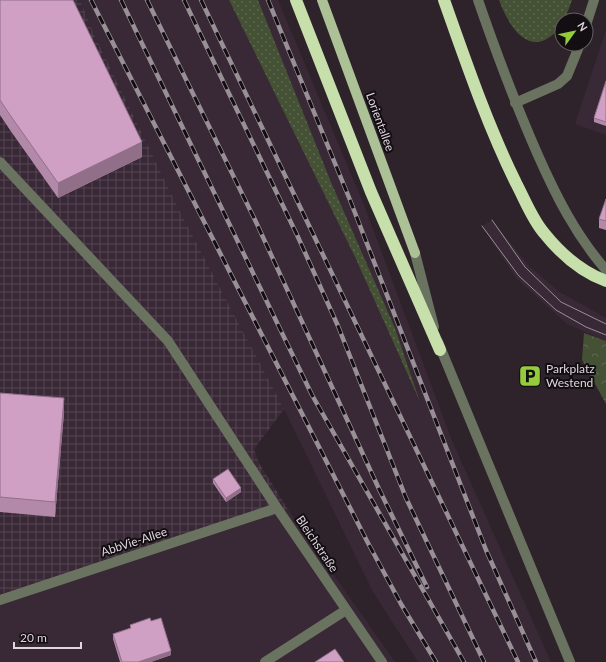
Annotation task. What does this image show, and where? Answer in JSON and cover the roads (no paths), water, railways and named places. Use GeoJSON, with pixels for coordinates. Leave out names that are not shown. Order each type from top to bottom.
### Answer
{"type":"FeatureCollection","features":[{"type":"Feature","properties":{"kind":"highway"},"geometry":{"type":"LineString","coordinates":[[296,0],[371,192],[440,350]]}},
{"type":"Feature","properties":{"kind":"highway"},"geometry":{"type":"LineString","coordinates":[[444,0],[481,102],[508,166],[531,213],[544,233],[561,252],[579,266],[606,282]]}},
{"type":"Feature","properties":{"kind":"main road","name":"Lorientallee"},"geometry":{"type":"LineString","coordinates":[[322,0],[415,253]]}},
{"type":"Feature","properties":{"kind":"street"},"geometry":{"type":"LineString","coordinates":[[478,0],[515,104],[560,203],[579,234],[606,270]]}},
{"type":"Feature","properties":{"kind":"street"},"geometry":{"type":"LineString","coordinates":[[590,12],[594,0]]}},
{"type":"Feature","properties":{"kind":"street"},"geometry":{"type":"LineString","coordinates":[[515,104],[558,84],[567,76],[577,52]]}},
{"type":"Feature","properties":{"kind":"street","name":"Bleichstraße"},"geometry":{"type":"LineString","coordinates":[[0,162],[168,341],[277,508],[382,662]]}},
{"type":"Feature","properties":{"kind":"street"},"geometry":{"type":"LineString","coordinates":[[415,253],[440,350],[570,662]]}},
{"type":"Feature","properties":{"kind":"street","name":"AbbVie-Allee"},"geometry":{"type":"LineString","coordinates":[[0,600],[277,508]]}},
{"type":"Feature","properties":{"kind":"street"},"geometry":{"type":"LineString","coordinates":[[265,662],[346,610]]}},
{"type":"Feature","properties":{"kind":"tram line"},"geometry":{"type":"LineString","coordinates":[[492,220],[525,267],[561,302],[606,324]]}},
{"type":"Feature","properties":{"kind":"tram line"},"geometry":{"type":"LineString","coordinates":[[482,226],[519,276],[556,310],[586,327],[606,335]]}},
{"type":"Feature","properties":{"kind":"railway"},"geometry":{"type":"LineString","coordinates":[[91,0],[368,543],[401,604],[436,662]]}},
{"type":"Feature","properties":{"kind":"railway"},"geometry":{"type":"LineString","coordinates":[[121,0],[312,395],[464,662]]}},
{"type":"Feature","properties":{"kind":"railway"},"geometry":{"type":"LineString","coordinates":[[147,0],[256,222],[379,489],[427,587]]}},
{"type":"Feature","properties":{"kind":"railway"},"geometry":{"type":"LineString","coordinates":[[184,0],[298,237],[338,326],[406,498],[484,662]]}},
{"type":"Feature","properties":{"kind":"railway"},"geometry":{"type":"LineString","coordinates":[[201,0],[518,662]]}},
{"type":"Feature","properties":{"kind":"railway"},"geometry":{"type":"LineString","coordinates":[[268,0],[350,200],[486,550],[536,662]]}},
{"type":"Feature","properties":{"kind":"place","name":"Parkplatz Westend"},"geometry":{"type":"Point","coordinates":[530,376]}}]}
